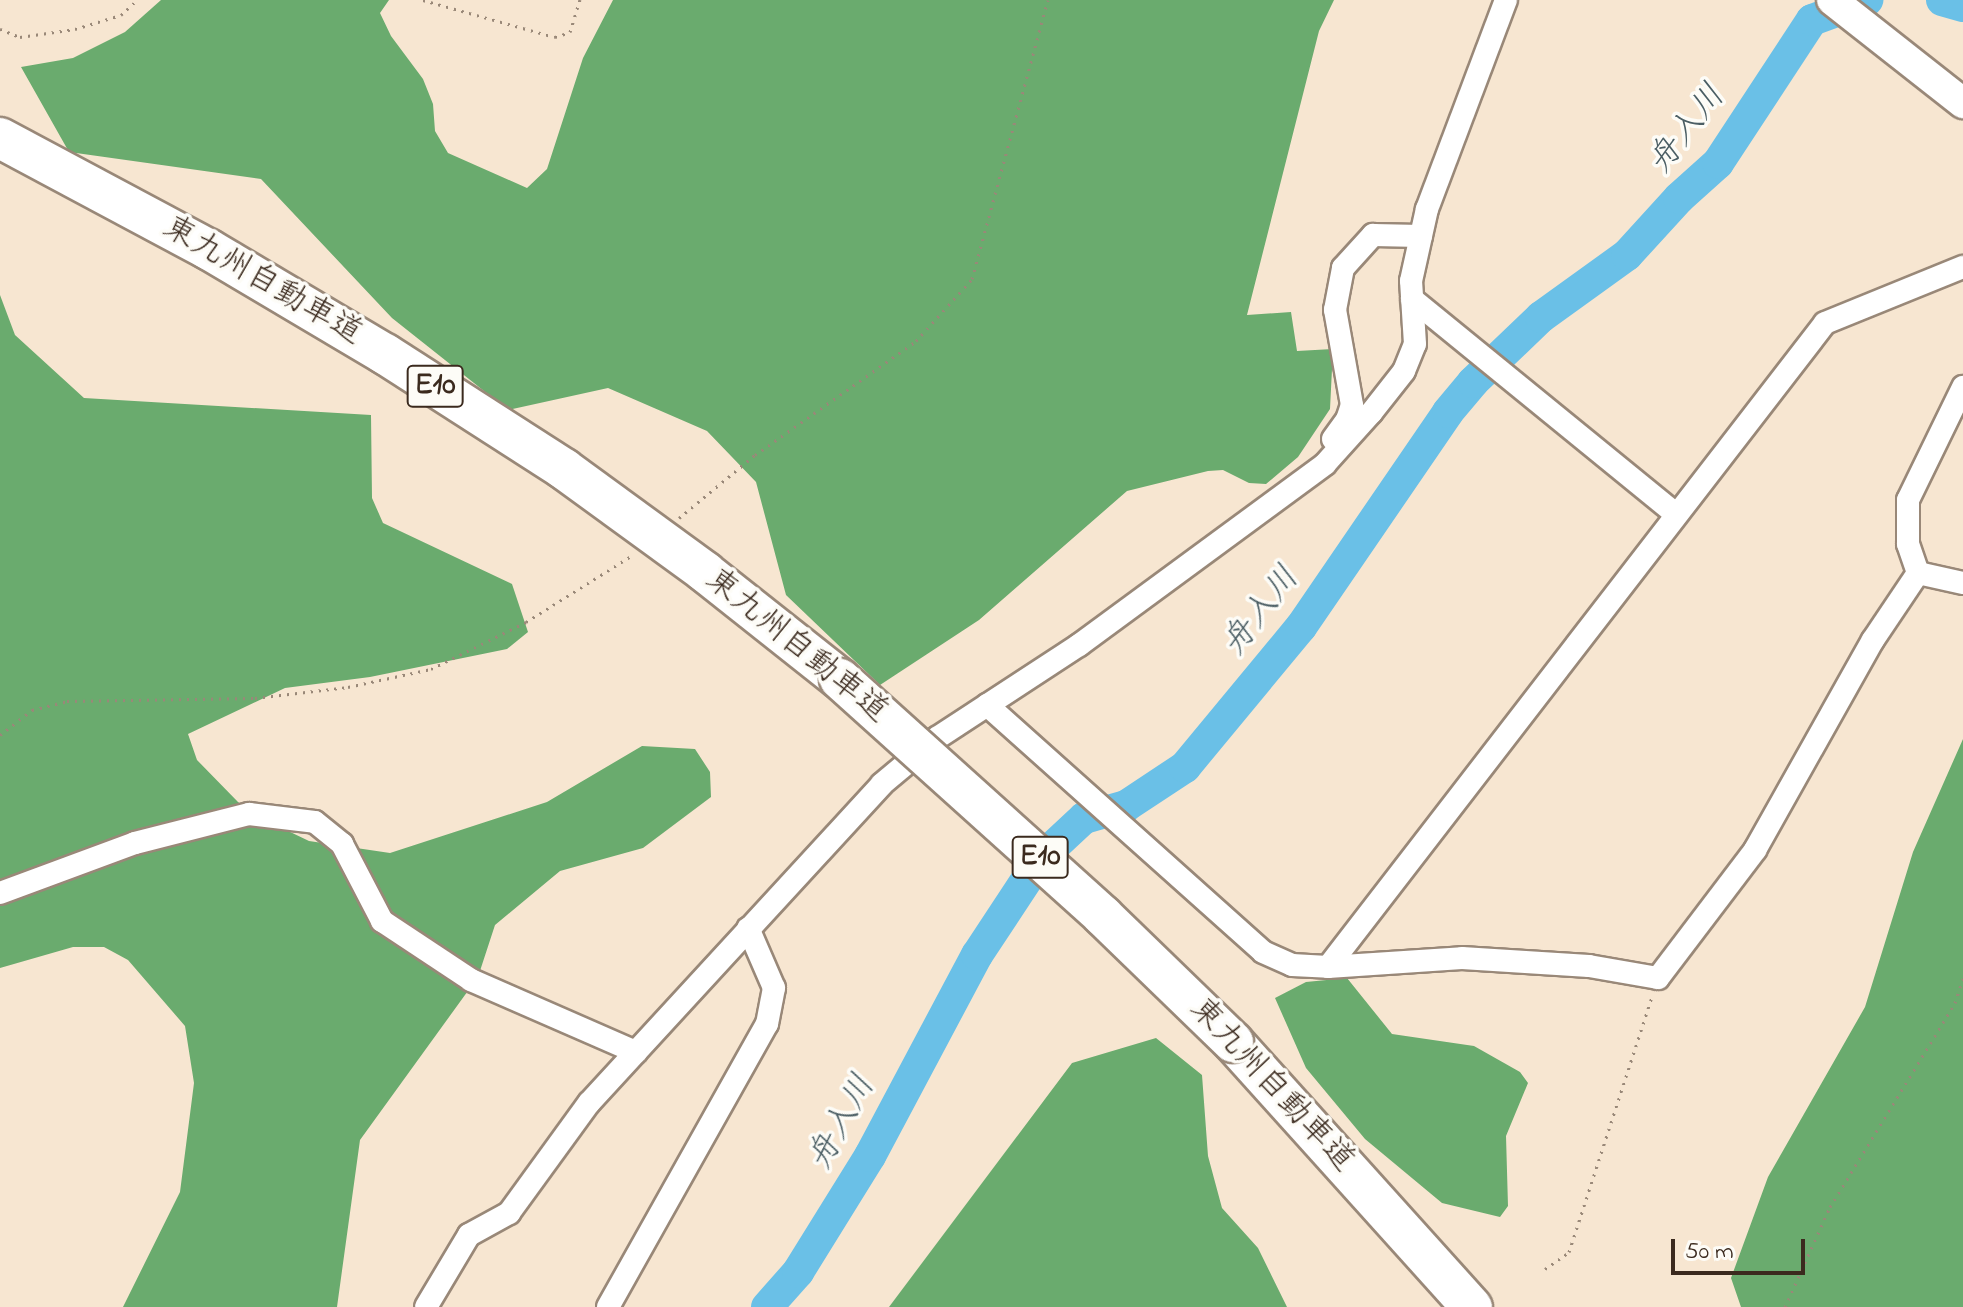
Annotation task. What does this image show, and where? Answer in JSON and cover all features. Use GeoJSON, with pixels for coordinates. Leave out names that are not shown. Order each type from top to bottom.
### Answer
{"type":"FeatureCollection","features":[{"type":"Feature","properties":{"kind":"highway","name":"東九州自動車道"},"geometry":{"type":"LineString","coordinates":[[0,138],[208,249],[385,354],[526,444],[705,572],[840,679],[1103,916],[1233,1042],[1472,1307]]}},
{"type":"Feature","properties":{"kind":"street"},"geometry":{"type":"LineString","coordinates":[[426,1307],[469,1235],[509,1213],[589,1103],[882,784],[937,738],[1079,645],[1325,464],[1404,371],[1415,344],[1411,281],[1427,209],[1506,0]]}},
{"type":"Feature","properties":{"kind":"street"},"geometry":{"type":"LineString","coordinates":[[1832,0],[1963,103]]}},
{"type":"Feature","properties":{"kind":"street"},"geometry":{"type":"LineString","coordinates":[[1325,464],[1322,455],[1347,420],[1352,405],[1335,310],[1343,268],[1373,235],[1421,236]]}},
{"type":"Feature","properties":{"kind":"street"},"geometry":{"type":"LineString","coordinates":[[1328,967],[1825,323],[1963,267]]}},
{"type":"Feature","properties":{"kind":"street"},"geometry":{"type":"LineString","coordinates":[[1412,299],[1676,514]]}},
{"type":"Feature","properties":{"kind":"street"},"geometry":{"type":"LineString","coordinates":[[1918,573],[1908,544],[1908,500],[1963,387]]}},
{"type":"Feature","properties":{"kind":"street"},"geometry":{"type":"LineString","coordinates":[[987,705],[1263,952],[1292,965],[1328,967],[1462,958],[1589,966],[1658,978],[1755,850],[1873,640],[1918,573]]}},
{"type":"Feature","properties":{"kind":"street"},"geometry":{"type":"LineString","coordinates":[[1918,573],[1963,583]]}},
{"type":"Feature","properties":{"kind":"street"},"geometry":{"type":"LineString","coordinates":[[0,893],[135,843],[249,814],[315,822],[342,844],[382,921],[471,980],[636,1052]]}},
{"type":"Feature","properties":{"kind":"street"},"geometry":{"type":"LineString","coordinates":[[608,1307],[767,1024],[774,988],[748,928]]}},
{"type":"Feature","properties":{"kind":"path"},"geometry":{"type":"LineString","coordinates":[[0,29],[20,37],[75,29],[121,15],[137,0]]}},
{"type":"Feature","properties":{"kind":"path"},"geometry":{"type":"LineString","coordinates":[[423,0],[555,37],[570,32],[580,0]]}},
{"type":"Feature","properties":{"kind":"path"},"geometry":{"type":"LineString","coordinates":[[1545,1269],[1569,1252],[1658,978]]}},
{"type":"Feature","properties":{"kind":"path"},"geometry":{"type":"LineString","coordinates":[[1785,1307],[1830,1207],[1955,1003],[1963,978]]}},
{"type":"Feature","properties":{"kind":"green space"},"geometry":{"type":"Polygon","coordinates":[[[161,0],[389,0],[380,13],[391,36],[423,79],[433,104],[435,131],[448,153],[527,188],[547,169],[583,58],[613,0],[1334,0],[1319,31],[1247,315],[1291,312],[1297,351],[1333,349],[1330,409],[1298,457],[1266,484],[1249,483],[1223,470],[1127,491],[979,620],[880,685],[786,595],[756,482],[707,431],[608,388],[508,410],[392,318],[261,179],[69,152],[21,67],[73,58],[125,32],[161,0]]]}},
{"type":"Feature","properties":{"kind":"green space"},"geometry":{"type":"Polygon","coordinates":[[[0,295],[15,335],[84,398],[371,415],[372,498],[383,523],[512,584],[528,632],[507,649],[370,677],[285,688],[188,734],[197,760],[238,802],[261,818],[309,841],[390,853],[547,802],[642,746],[695,749],[710,772],[711,797],[643,848],[560,871],[495,925],[478,977],[360,1140],[337,1307],[123,1307],[180,1192],[194,1083],[185,1026],[128,960],[104,947],[73,947],[0,968],[0,295]]]}},
{"type":"Feature","properties":{"kind":"green space"},"geometry":{"type":"Polygon","coordinates":[[[1963,739],[1963,1307],[1741,1307],[1731,1278],[1768,1177],[1865,1007],[1913,852],[1963,739]]]}},
{"type":"Feature","properties":{"kind":"green space"},"geometry":{"type":"Polygon","coordinates":[[[1347,978],[1392,1034],[1474,1046],[1520,1072],[1528,1083],[1506,1136],[1508,1206],[1500,1217],[1442,1203],[1365,1139],[1306,1068],[1275,998],[1306,982],[1347,978]]]}},
{"type":"Feature","properties":{"kind":"green space"},"geometry":{"type":"Polygon","coordinates":[[[1156,1038],[1202,1075],[1208,1156],[1222,1208],[1258,1248],[1287,1307],[889,1307],[1072,1063],[1156,1038]]]}},
{"type":"Feature","properties":{"kind":"waterway","name":"舟入川"},"geometry":{"type":"LineString","coordinates":[[767,1307],[798,1272],[870,1156],[977,955],[1041,858],[1084,818],[1126,806],[1185,767],[1301,627],[1448,412],[1473,382],[1541,317],[1627,255],[1679,198],[1718,163],[1812,20],[1867,0]]}},
{"type":"Feature","properties":{"kind":"waterway","name":"舟入川"},"geometry":{"type":"LineString","coordinates":[[1942,0],[1963,6]]}}]}
